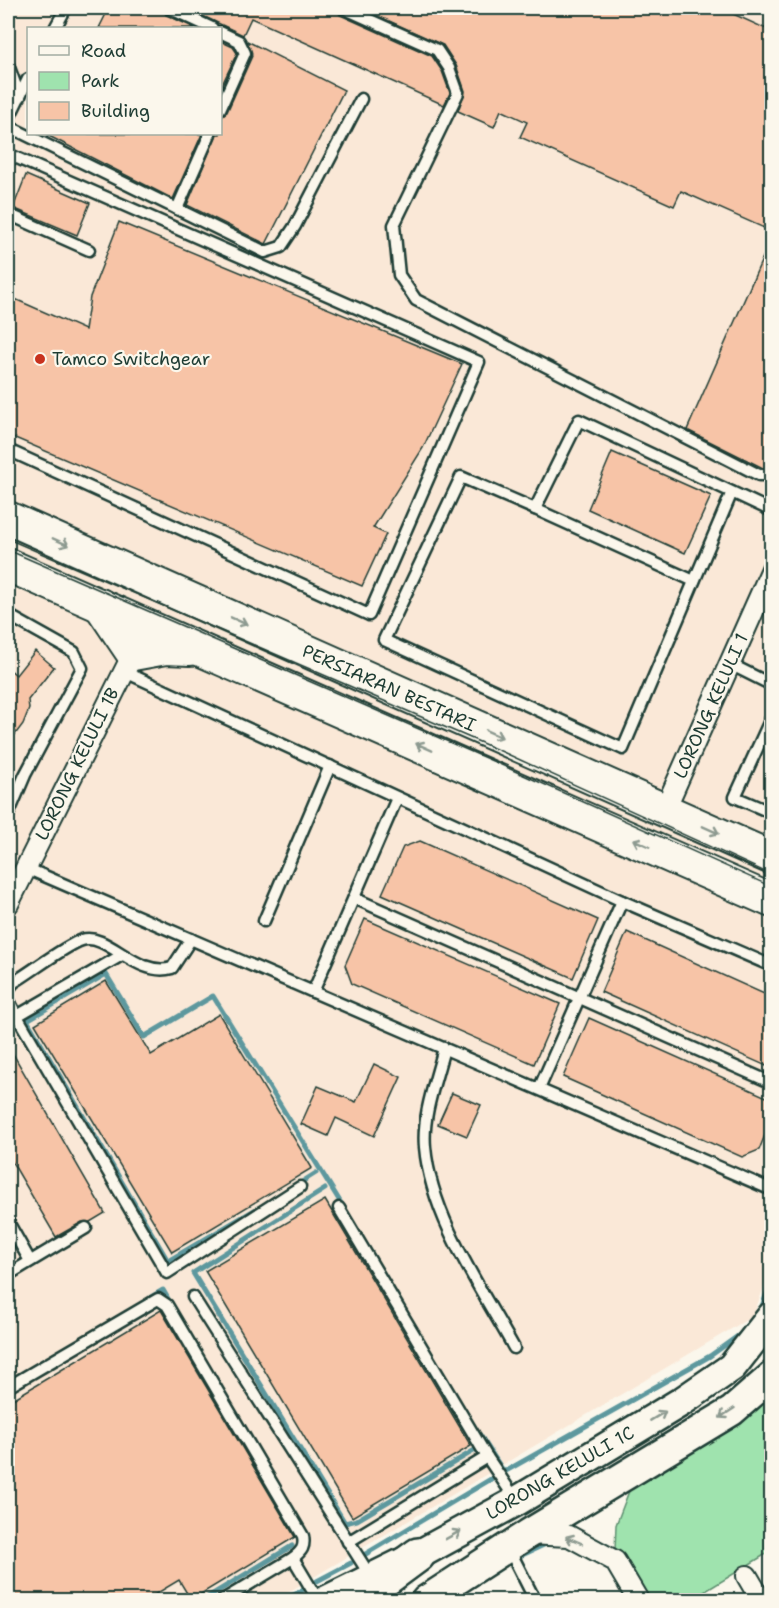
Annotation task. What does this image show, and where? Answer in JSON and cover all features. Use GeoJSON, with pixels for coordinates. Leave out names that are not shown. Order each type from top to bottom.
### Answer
{"type":"FeatureCollection","features":[{"type":"Feature","properties":{"kind":"highway"},"geometry":{"type":"LineString","coordinates":[[365,1590],[418,1555]]}},
{"type":"Feature","properties":{"kind":"main road","name":"PERSIARAN BESTARI"},"geometry":{"type":"LineString","coordinates":[[8,518],[771,858]]}},
{"type":"Feature","properties":{"kind":"main road"},"geometry":{"type":"LineString","coordinates":[[8,565],[771,901]]}},
{"type":"Feature","properties":{"kind":"main road"},"geometry":{"type":"LineString","coordinates":[[100,605],[128,662],[166,648],[203,650]]}},
{"type":"Feature","properties":{"kind":"street","name":"LORONG KELULI 1"},"geometry":{"type":"LineString","coordinates":[[665,809],[771,569]]}},
{"type":"Feature","properties":{"kind":"street","name":"LORONG KELULI 1B"},"geometry":{"type":"LineString","coordinates":[[8,904],[147,626]]}},
{"type":"Feature","properties":{"kind":"street","name":"LORONG KELULI 1C"},"geometry":{"type":"LineString","coordinates":[[418,1555],[516,1501],[681,1402],[732,1367],[771,1316]]}},
{"type":"Feature","properties":{"kind":"street","name":"LORONG KELULI 1C"},"geometry":{"type":"LineString","coordinates":[[426,1600],[518,1540],[732,1411],[771,1376]]}},
{"type":"Feature","properties":{"kind":"street"},"geometry":{"type":"LineString","coordinates":[[518,1540],[569,1536],[615,1561],[638,1600]]}},
{"type":"Feature","properties":{"kind":"street"},"geometry":{"type":"LineString","coordinates":[[747,1576],[761,1600]]}},
{"type":"Feature","properties":{"kind":"street"},"geometry":{"type":"LineString","coordinates":[[327,1600],[365,1590]]}},
{"type":"Feature","properties":{"kind":"lane"},"geometry":{"type":"LineString","coordinates":[[56,27],[66,8]]}},
{"type":"Feature","properties":{"kind":"lane"},"geometry":{"type":"LineString","coordinates":[[169,8],[210,27]]}},
{"type":"Feature","properties":{"kind":"lane"},"geometry":{"type":"LineString","coordinates":[[344,8],[436,50],[449,68],[458,93],[394,225],[399,275],[416,300],[759,476],[771,475]]}},
{"type":"Feature","properties":{"kind":"lane"},"geometry":{"type":"LineString","coordinates":[[222,33],[239,41],[245,53],[222,105]]}},
{"type":"Feature","properties":{"kind":"lane"},"geometry":{"type":"LineString","coordinates":[[8,65],[20,96]]}},
{"type":"Feature","properties":{"kind":"lane"},"geometry":{"type":"LineString","coordinates":[[8,120],[27,81]]}},
{"type":"Feature","properties":{"kind":"lane"},"geometry":{"type":"LineString","coordinates":[[8,126],[266,252],[281,248],[295,226],[361,99]]}},
{"type":"Feature","properties":{"kind":"lane"},"geometry":{"type":"LineString","coordinates":[[177,209],[210,135]]}},
{"type":"Feature","properties":{"kind":"lane"},"geometry":{"type":"LineString","coordinates":[[8,154],[479,362],[369,615],[8,450]]}},
{"type":"Feature","properties":{"kind":"lane"},"geometry":{"type":"LineString","coordinates":[[8,214],[89,250]]}},
{"type":"Feature","properties":{"kind":"lane"},"geometry":{"type":"LineString","coordinates":[[535,509],[579,420],[771,511]]}},
{"type":"Feature","properties":{"kind":"lane"},"geometry":{"type":"LineString","coordinates":[[694,581],[460,477],[384,640],[623,749],[732,492]]}},
{"type":"Feature","properties":{"kind":"lane"},"geometry":{"type":"LineString","coordinates":[[8,615],[74,652],[82,668],[25,775],[8,815]]}},
{"type":"Feature","properties":{"kind":"lane"},"geometry":{"type":"LineString","coordinates":[[128,662],[397,798],[771,966]]}},
{"type":"Feature","properties":{"kind":"lane"},"geometry":{"type":"LineString","coordinates":[[730,664],[771,686]]}},
{"type":"Feature","properties":{"kind":"lane"},"geometry":{"type":"LineString","coordinates":[[771,716],[735,797],[771,813]]}},
{"type":"Feature","properties":{"kind":"lane"},"geometry":{"type":"LineString","coordinates":[[264,921],[330,766]]}},
{"type":"Feature","properties":{"kind":"lane"},"geometry":{"type":"LineString","coordinates":[[313,992],[397,798]]}},
{"type":"Feature","properties":{"kind":"lane"},"geometry":{"type":"LineString","coordinates":[[26,868],[770,1186]]}},
{"type":"Feature","properties":{"kind":"lane"},"geometry":{"type":"LineString","coordinates":[[354,898],[771,1083]]}},
{"type":"Feature","properties":{"kind":"lane"},"geometry":{"type":"LineString","coordinates":[[539,1089],[622,901]]}},
{"type":"Feature","properties":{"kind":"lane"},"geometry":{"type":"LineString","coordinates":[[190,939],[172,968],[160,971],[149,969],[96,939],[82,940],[14,982],[8,990],[8,999],[167,1273],[300,1187]]}},
{"type":"Feature","properties":{"kind":"lane"},"geometry":{"type":"LineString","coordinates":[[17,1016],[122,955]]}},
{"type":"Feature","properties":{"kind":"lane"},"geometry":{"type":"LineString","coordinates":[[444,1048],[427,1113],[425,1147],[434,1187],[453,1237],[514,1348]]}},
{"type":"Feature","properties":{"kind":"lane"},"geometry":{"type":"LineString","coordinates":[[339,1208],[487,1457],[516,1501]]}},
{"type":"Feature","properties":{"kind":"lane"},"geometry":{"type":"LineString","coordinates":[[8,1222],[30,1261]]}},
{"type":"Feature","properties":{"kind":"lane"},"geometry":{"type":"LineString","coordinates":[[11,1273],[86,1228]]}},
{"type":"Feature","properties":{"kind":"lane"},"geometry":{"type":"LineString","coordinates":[[193,1297],[348,1542],[365,1590]]}},
{"type":"Feature","properties":{"kind":"lane"},"geometry":{"type":"LineString","coordinates":[[8,1387],[158,1299],[164,1302],[303,1536],[303,1549],[293,1558],[223,1600]]}},
{"type":"Feature","properties":{"kind":"lane"},"geometry":{"type":"LineString","coordinates":[[348,1542],[487,1457]]}},
{"type":"Feature","properties":{"kind":"lane"},"geometry":{"type":"LineString","coordinates":[[518,1540],[535,1600]]}},
{"type":"Feature","properties":{"kind":"lane"},"geometry":{"type":"LineString","coordinates":[[293,1558],[318,1600]]}},
{"type":"Feature","properties":{"kind":"shaded area"},"geometry":{"type":"Polygon","coordinates":[[[8,8],[771,8],[772,1266],[753,1316],[275,1600],[8,1600],[8,8]]]}},
{"type":"Feature","properties":{"kind":"green space"},"geometry":{"type":"Polygon","coordinates":[[[771,1392],[771,1551],[691,1600],[645,1600],[615,1551],[616,1525],[631,1486],[771,1392]]]}},
{"type":"Feature","properties":{"kind":"building"},"geometry":{"type":"Polygon","coordinates":[[[109,8],[162,8],[166,15],[193,27],[100,27],[109,8]]]}},
{"type":"Feature","properties":{"kind":"building"},"geometry":{"type":"Polygon","coordinates":[[[186,8],[336,8],[340,15],[432,56],[442,71],[450,93],[444,105],[251,18],[243,35],[186,8]]]}},
{"type":"Feature","properties":{"kind":"building"},"geometry":{"type":"Polygon","coordinates":[[[360,8],[720,8],[771,31],[771,231],[681,191],[674,206],[520,137],[527,122],[501,110],[494,127],[458,111],[465,91],[456,65],[443,45],[360,8]]]}},
{"type":"Feature","properties":{"kind":"building"},"geometry":{"type":"Polygon","coordinates":[[[247,41],[344,90],[266,244],[187,205],[217,135],[222,135],[222,115],[227,112],[252,56],[247,41]]]}},
{"type":"Feature","properties":{"kind":"building"},"geometry":{"type":"Polygon","coordinates":[[[222,42],[233,47],[237,53],[222,85],[222,42]]]}},
{"type":"Feature","properties":{"kind":"building"},"geometry":{"type":"Polygon","coordinates":[[[47,135],[202,135],[173,199],[47,135]]]}},
{"type":"Feature","properties":{"kind":"building"},"geometry":{"type":"Polygon","coordinates":[[[26,175],[90,203],[77,235],[13,208],[26,175]]]}},
{"type":"Feature","properties":{"kind":"building"},"geometry":{"type":"Polygon","coordinates":[[[119,222],[462,364],[423,448],[373,528],[386,534],[362,586],[8,435],[8,296],[85,330],[90,297],[119,222]]]}},
{"type":"Feature","properties":{"kind":"building"},"geometry":{"type":"Polygon","coordinates":[[[771,239],[771,462],[769,468],[763,468],[687,430],[771,239]]]}},
{"type":"Feature","properties":{"kind":"building"},"geometry":{"type":"Polygon","coordinates":[[[612,452],[711,496],[685,553],[588,509],[612,452]]]}},
{"type":"Feature","properties":{"kind":"building"},"geometry":{"type":"Polygon","coordinates":[[[35,651],[54,667],[28,700],[29,709],[23,724],[8,744],[8,668],[16,675],[35,651]]]}},
{"type":"Feature","properties":{"kind":"building"},"geometry":{"type":"Polygon","coordinates":[[[420,841],[598,920],[573,978],[382,894],[403,847],[420,841]]]}},
{"type":"Feature","properties":{"kind":"building"},"geometry":{"type":"Polygon","coordinates":[[[365,919],[560,1004],[534,1064],[352,984],[345,965],[365,919]]]}},
{"type":"Feature","properties":{"kind":"building"},"geometry":{"type":"Polygon","coordinates":[[[627,932],[771,997],[771,1068],[601,992],[627,932]]]}},
{"type":"Feature","properties":{"kind":"building"},"geometry":{"type":"Polygon","coordinates":[[[106,981],[151,1055],[219,1014],[312,1168],[172,1252],[35,1024],[106,981]]]}},
{"type":"Feature","properties":{"kind":"building"},"geometry":{"type":"Polygon","coordinates":[[[589,1018],[771,1099],[771,1120],[759,1150],[742,1157],[563,1077],[589,1018]]]}},
{"type":"Feature","properties":{"kind":"building"},"geometry":{"type":"Polygon","coordinates":[[[8,1045],[105,1213],[90,1222],[82,1222],[56,1237],[8,1155],[8,1045]]]}},
{"type":"Feature","properties":{"kind":"building"},"geometry":{"type":"Polygon","coordinates":[[[374,1064],[401,1077],[374,1136],[336,1118],[328,1136],[301,1124],[318,1086],[356,1102],[374,1064]]]}},
{"type":"Feature","properties":{"kind":"building"},"geometry":{"type":"Polygon","coordinates":[[[452,1093],[481,1105],[467,1136],[438,1124],[452,1093]]]}},
{"type":"Feature","properties":{"kind":"building"},"geometry":{"type":"Polygon","coordinates":[[[325,1200],[471,1446],[352,1517],[205,1271],[325,1200]]]}},
{"type":"Feature","properties":{"kind":"building"},"geometry":{"type":"Polygon","coordinates":[[[161,1310],[295,1537],[191,1600],[179,1580],[154,1595],[157,1600],[8,1600],[8,1402],[161,1310]]]}},
{"type":"Feature","properties":{"kind":"waterway"},"geometry":{"type":"LineString","coordinates":[[258,1208],[168,1261],[27,1020],[106,974],[144,1037],[213,996],[344,1208]]}},
{"type":"Feature","properties":{"kind":"waterway"},"geometry":{"type":"LineString","coordinates":[[297,1185],[316,1173]]}},
{"type":"Feature","properties":{"kind":"waterway"},"geometry":{"type":"LineString","coordinates":[[325,1189],[193,1273],[345,1523],[357,1520],[480,1447]]}},
{"type":"Feature","properties":{"kind":"waterway"},"geometry":{"type":"LineString","coordinates":[[767,1200],[772,1213]]}},
{"type":"Feature","properties":{"kind":"waterway"},"geometry":{"type":"LineString","coordinates":[[760,1312],[772,1280]]}},
{"type":"Feature","properties":{"kind":"waterway"},"geometry":{"type":"LineString","coordinates":[[151,1297],[163,1290],[171,1304]]}},
{"type":"Feature","properties":{"kind":"waterway"},"geometry":{"type":"LineString","coordinates":[[480,1435],[504,1472],[710,1356],[742,1333]]}},
{"type":"Feature","properties":{"kind":"waterway"},"geometry":{"type":"LineString","coordinates":[[364,1555],[491,1479]]}},
{"type":"Feature","properties":{"kind":"waterway"},"geometry":{"type":"LineString","coordinates":[[520,1556],[548,1543]]}},
{"type":"Feature","properties":{"kind":"waterway"},"geometry":{"type":"LineString","coordinates":[[203,1600],[292,1546]]}},
{"type":"Feature","properties":{"kind":"waterway"},"geometry":{"type":"LineString","coordinates":[[317,1581],[351,1563]]}},
{"type":"Feature","properties":{"kind":"waterway"},"geometry":{"type":"LineString","coordinates":[[285,1600],[303,1590]]}},
{"type":"Feature","properties":{"kind":"tram line"},"geometry":{"type":"LineString","coordinates":[[8,539],[505,753],[772,875]]}},
{"type":"Feature","properties":{"kind":"tram line"},"geometry":{"type":"LineString","coordinates":[[8,550],[497,763],[772,887]]}},
{"type":"Feature","properties":{"kind":"place","name":"Tamco Switchgear"},"geometry":{"type":"Point","coordinates":[40,359]}}]}
